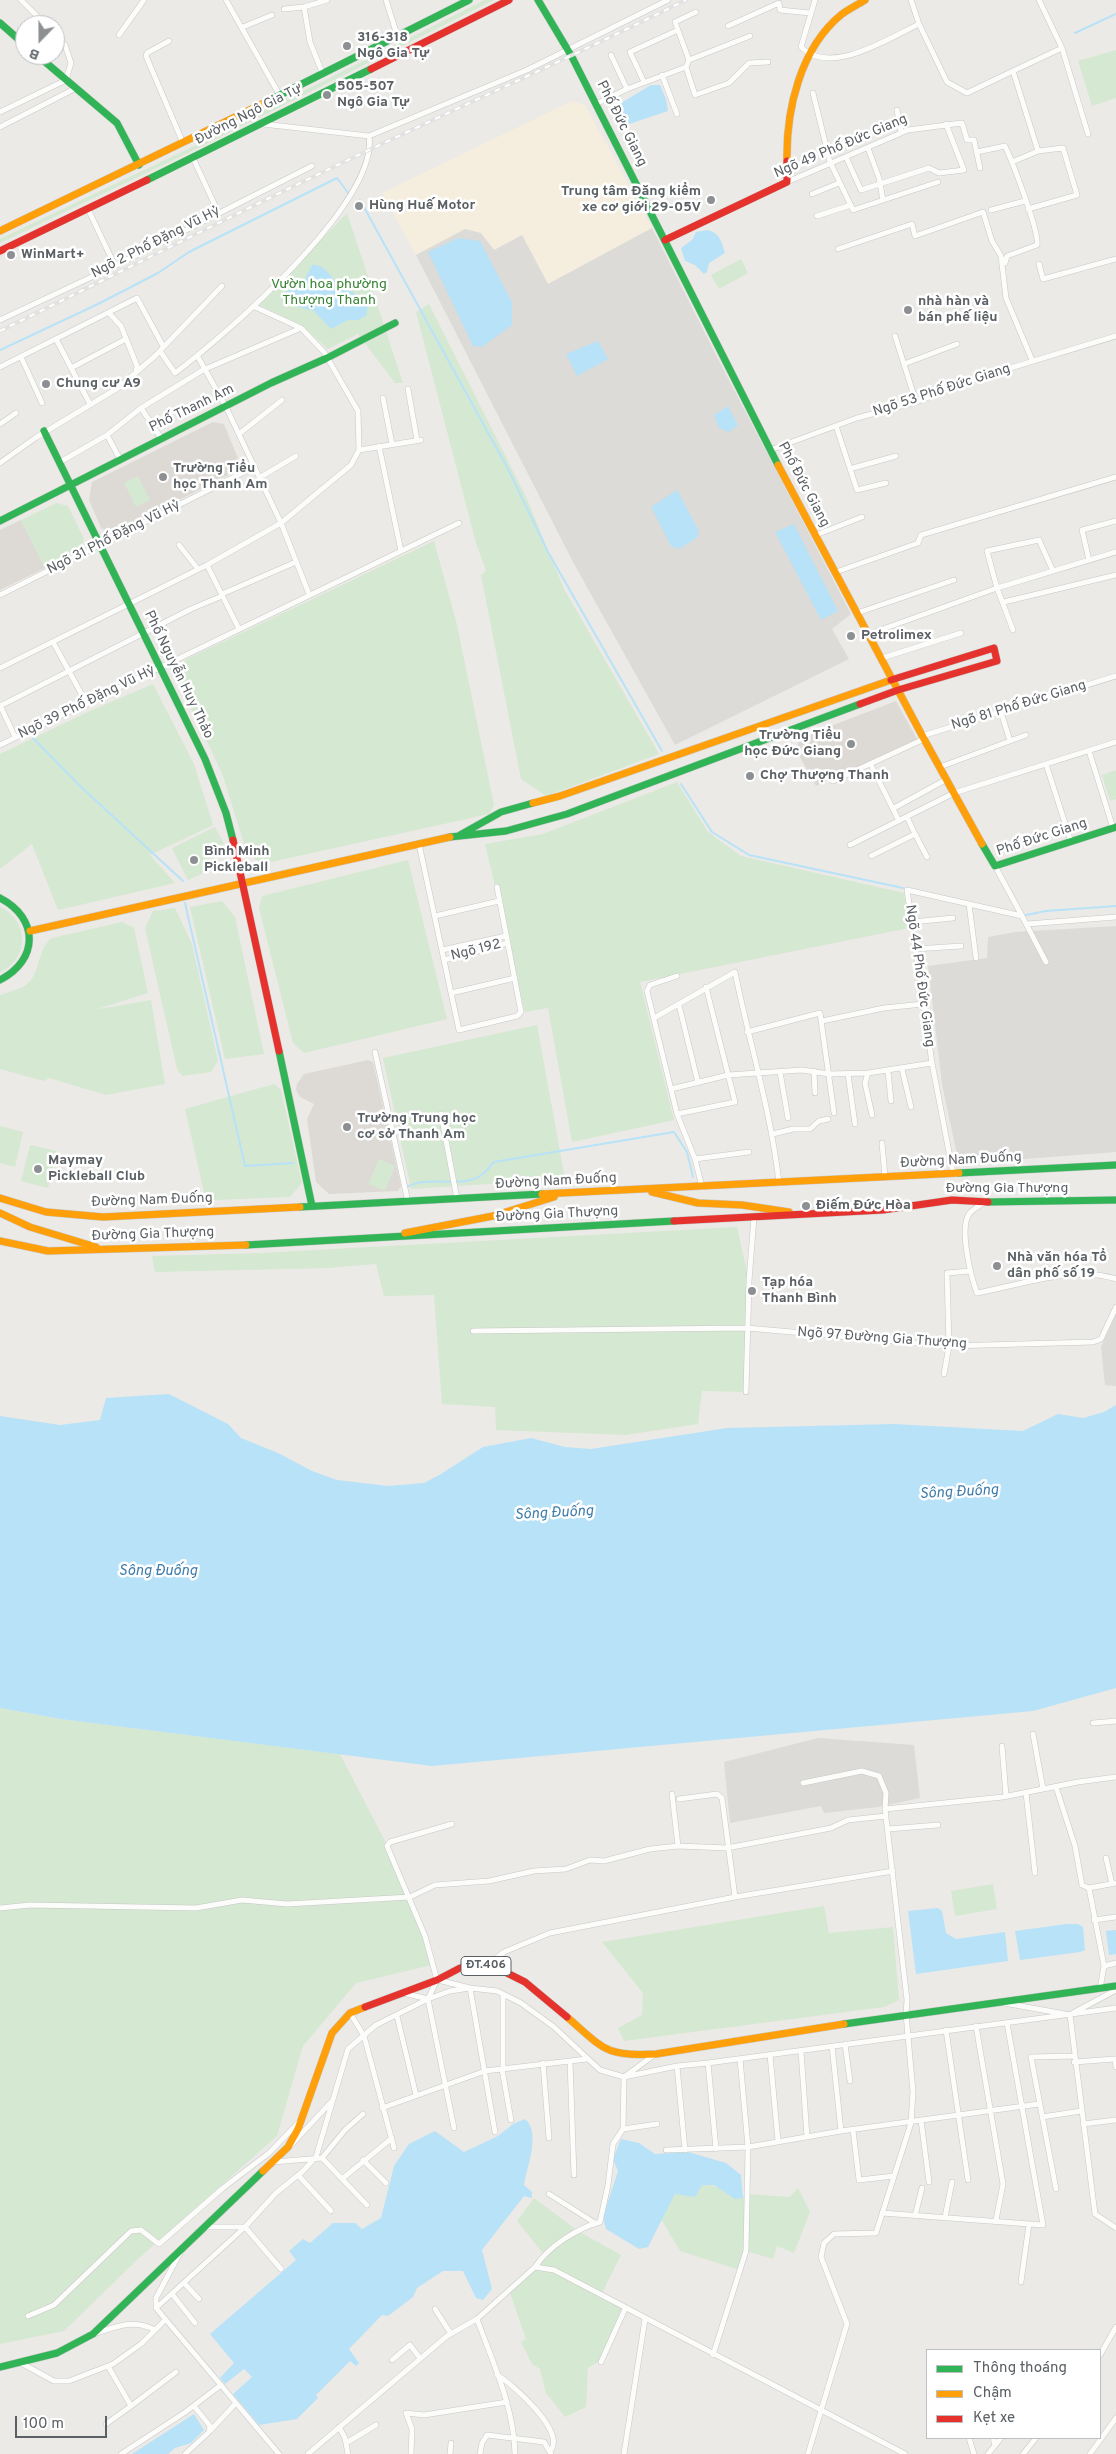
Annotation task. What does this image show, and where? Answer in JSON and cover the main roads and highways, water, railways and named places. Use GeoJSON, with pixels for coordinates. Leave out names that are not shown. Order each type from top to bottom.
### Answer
{"type":"FeatureCollection","features":[{"type":"Feature","properties":{"kind":"main road","name":"Đường Ngô Gia Tự"},"geometry":{"type":"LineString","coordinates":[[0,231],[139,165],[459,2],[469,0]]}},
{"type":"Feature","properties":{"kind":"main road","name":"Đường Ngô Gia Tự"},"geometry":{"type":"LineString","coordinates":[[0,251],[192,158],[509,0]]}},
{"type":"Feature","properties":{"kind":"main road","name":"Phố Đức Giang"},"geometry":{"type":"LineString","coordinates":[[538,0],[596,104],[725,357],[770,450],[923,737],[995,866],[1114,828]]}},
{"type":"Feature","properties":{"kind":"main road","name":"Ngõ 49 Phố Đức Giang"},"geometry":{"type":"LineString","coordinates":[[664,240],[786,182],[788,134],[798,85],[808,55],[837,17],[865,0]]}},
{"type":"Feature","properties":{"kind":"main road"},"geometry":{"type":"LineString","coordinates":[[0,23],[15,36]]}},
{"type":"Feature","properties":{"kind":"main road"},"geometry":{"type":"LineString","coordinates":[[49,65],[117,123],[139,165]]}},
{"type":"Feature","properties":{"kind":"main road","name":"Phố Thanh Am"},"geometry":{"type":"LineString","coordinates":[[0,521],[271,383],[327,358],[396,323]]}},
{"type":"Feature","properties":{"kind":"main road","name":"Phố Nguyễn Huy Thảo"},"geometry":{"type":"LineString","coordinates":[[44,431],[205,759],[218,791],[244,883],[312,1206]]}},
{"type":"Feature","properties":{"kind":"main road"},"geometry":{"type":"LineString","coordinates":[[30,931],[460,835],[506,831],[567,814],[898,690],[997,661],[994,648],[893,680],[560,796],[501,812],[460,835]]}},
{"type":"Feature","properties":{"kind":"main road"},"geometry":{"type":"LineString","coordinates":[[0,898],[19,910],[30,931],[30,946],[26,960],[16,971],[0,980]]}},
{"type":"Feature","properties":{"kind":"main road","name":"Đường Nam Đuống"},"geometry":{"type":"LineString","coordinates":[[0,1198],[46,1212],[103,1217],[702,1188],[1116,1165]]}},
{"type":"Feature","properties":{"kind":"main road"},"geometry":{"type":"LineString","coordinates":[[643,1190],[698,1203],[749,1206],[804,1214]]}},
{"type":"Feature","properties":{"kind":"main road"},"geometry":{"type":"LineString","coordinates":[[370,1240],[493,1216],[564,1194]]}},
{"type":"Feature","properties":{"kind":"main road","name":"Đường Gia Thượng"},"geometry":{"type":"LineString","coordinates":[[0,1241],[40,1250],[370,1240],[516,1229],[883,1210],[952,1200],[985,1202],[1116,1200]]}},
{"type":"Feature","properties":{"kind":"main road"},"geometry":{"type":"LineString","coordinates":[[0,1213],[30,1227],[103,1249]]}},
{"type":"Feature","properties":{"kind":"main road","name":"ĐT.406"},"geometry":{"type":"LineString","coordinates":[[0,2367],[57,2352],[94,2334],[288,2147],[301,2120],[332,2033],[350,2013],[401,1992],[437,1980],[460,1968],[492,1968],[526,1982],[614,2054],[624,2056],[656,2054],[906,2014],[1116,1988]]}},
{"type":"Feature","properties":{"kind":"water"},"geometry":{"type":"Polygon","coordinates":[[[651,85],[660,85],[666,99],[668,111],[623,126],[617,117],[621,103],[651,85]]]}},
{"type":"Feature","properties":{"kind":"water"},"geometry":{"type":"Polygon","coordinates":[[[708,230],[718,236],[725,253],[709,263],[707,272],[704,274],[695,265],[685,261],[681,248],[692,240],[696,232],[708,230]]]}},
{"type":"Feature","properties":{"kind":"water"},"geometry":{"type":"Polygon","coordinates":[[[458,238],[480,241],[512,302],[512,325],[482,347],[473,346],[428,252],[458,238]]]}},
{"type":"Feature","properties":{"kind":"water"},"geometry":{"type":"Polygon","coordinates":[[[312,265],[321,266],[340,286],[363,298],[368,306],[366,316],[358,320],[348,320],[331,329],[314,311],[288,304],[284,297],[285,292],[302,285],[312,265]]]}},
{"type":"Feature","properties":{"kind":"water"},"geometry":{"type":"Polygon","coordinates":[[[598,341],[608,359],[577,376],[566,354],[598,341]]]}},
{"type":"Feature","properties":{"kind":"water"},"geometry":{"type":"Polygon","coordinates":[[[728,406],[738,425],[729,432],[719,428],[714,415],[728,406]]]}},
{"type":"Feature","properties":{"kind":"water"},"geometry":{"type":"Polygon","coordinates":[[[677,490],[699,531],[697,538],[679,549],[671,546],[651,507],[677,490]]]}},
{"type":"Feature","properties":{"kind":"water"},"geometry":{"type":"Polygon","coordinates":[[[794,524],[838,611],[821,620],[775,532],[794,524]]]}},
{"type":"Feature","properties":{"kind":"water","name":"Sông Đuống"},"geometry":{"type":"Polygon","coordinates":[[[169,1394],[228,1424],[241,1438],[278,1453],[312,1471],[337,1480],[388,1486],[424,1483],[483,1447],[531,1438],[565,1447],[591,1449],[727,1428],[894,1424],[1023,1431],[1058,1414],[1083,1418],[1104,1412],[1116,1405],[1116,1688],[1033,1711],[432,1766],[61,1719],[0,1708],[0,1416],[60,1425],[100,1420],[106,1398],[169,1394]]]}},
{"type":"Feature","properties":{"kind":"water"},"geometry":{"type":"Polygon","coordinates":[[[938,1908],[942,1911],[946,1933],[956,1939],[1005,1932],[1008,1961],[916,1974],[908,1911],[938,1908]]]}},
{"type":"Feature","properties":{"kind":"water"},"geometry":{"type":"Polygon","coordinates":[[[1078,1924],[1083,1927],[1085,1950],[1020,1960],[1015,1931],[1078,1924]]]}},
{"type":"Feature","properties":{"kind":"water"},"geometry":{"type":"Polygon","coordinates":[[[1116,1930],[1116,1954],[1109,1955],[1106,1931],[1116,1930]]]}},
{"type":"Feature","properties":{"kind":"water"},"geometry":{"type":"Polygon","coordinates":[[[525,2119],[530,2125],[533,2141],[524,2185],[532,2192],[532,2198],[524,2196],[482,2250],[492,2289],[483,2300],[476,2298],[463,2271],[443,2271],[417,2288],[413,2297],[388,2316],[382,2315],[349,2349],[359,2363],[356,2366],[350,2361],[316,2395],[318,2398],[297,2419],[259,2425],[233,2394],[252,2377],[244,2369],[225,2384],[220,2378],[234,2363],[210,2334],[296,2260],[289,2251],[303,2239],[310,2243],[333,2223],[355,2223],[362,2229],[381,2218],[394,2166],[409,2144],[435,2131],[464,2152],[498,2136],[513,2124],[525,2119]]]}},
{"type":"Feature","properties":{"kind":"water"},"geometry":{"type":"Polygon","coordinates":[[[621,2139],[639,2143],[655,2154],[688,2152],[726,2163],[741,2175],[743,2198],[735,2199],[714,2185],[702,2185],[695,2197],[675,2194],[648,2247],[639,2249],[606,2229],[603,2217],[618,2171],[613,2159],[621,2139]]]}},
{"type":"Feature","properties":{"kind":"water"},"geometry":{"type":"Polygon","coordinates":[[[194,2414],[204,2430],[191,2443],[175,2448],[168,2454],[132,2454],[194,2414]]]}},
{"type":"Feature","properties":{"kind":"waterway"},"geometry":{"type":"LineString","coordinates":[[1075,33],[1116,14]]}},
{"type":"Feature","properties":{"kind":"waterway"},"geometry":{"type":"LineString","coordinates":[[0,350],[98,304],[158,273],[189,252],[337,178],[349,194]]}},
{"type":"Feature","properties":{"kind":"waterway"},"geometry":{"type":"LineString","coordinates":[[360,200],[508,469],[548,552],[662,751]]}},
{"type":"Feature","properties":{"kind":"waterway"},"geometry":{"type":"LineString","coordinates":[[33,738],[80,786],[183,881]]}},
{"type":"Feature","properties":{"kind":"waterway"},"geometry":{"type":"LineString","coordinates":[[681,784],[712,832],[749,855],[903,888]]}},
{"type":"Feature","properties":{"kind":"waterway"},"geometry":{"type":"LineString","coordinates":[[185,903],[245,1166],[293,1163]]}},
{"type":"Feature","properties":{"kind":"waterway"},"geometry":{"type":"LineString","coordinates":[[1026,915],[1046,911],[1116,906]]}},
{"type":"Feature","properties":{"kind":"waterway"},"geometry":{"type":"LineString","coordinates":[[405,1188],[423,1182],[472,1180],[482,1175],[494,1162],[674,1132],[687,1152],[693,1177]]}},
{"type":"Feature","properties":{"kind":"railway"},"geometry":{"type":"LineString","coordinates":[[0,331],[323,172],[686,0]]}},
{"type":"Feature","properties":{"kind":"place","name":"316-318 Ngô Gia Tự"},"geometry":{"type":"Point","coordinates":[347,46]}},
{"type":"Feature","properties":{"kind":"place","name":"505-507 Ngô Gia Tự"},"geometry":{"type":"Point","coordinates":[327,95]}},
{"type":"Feature","properties":{"kind":"place","name":"Trung tâm Đăng kiểm xe cơ giới 29-05V"},"geometry":{"type":"Point","coordinates":[711,200]}},
{"type":"Feature","properties":{"kind":"place","name":"Hùng Huế Motor"},"geometry":{"type":"Point","coordinates":[359,206]}},
{"type":"Feature","properties":{"kind":"place","name":"WinMart+"},"geometry":{"type":"Point","coordinates":[11,255]}},
{"type":"Feature","properties":{"kind":"place","name":"nhà hàn và bán phế liệu"},"geometry":{"type":"Point","coordinates":[908,310]}},
{"type":"Feature","properties":{"kind":"place","name":"Chung cư A9"},"geometry":{"type":"Point","coordinates":[46,384]}},
{"type":"Feature","properties":{"kind":"place","name":"Trường Tiểu học Thanh Am"},"geometry":{"type":"Point","coordinates":[163,477]}},
{"type":"Feature","properties":{"kind":"place","name":"Petrolimex"},"geometry":{"type":"Point","coordinates":[851,636]}},
{"type":"Feature","properties":{"kind":"place","name":"Trường Tiểu học Đức Giang"},"geometry":{"type":"Point","coordinates":[851,744]}},
{"type":"Feature","properties":{"kind":"place","name":"Chợ Thượng Thanh"},"geometry":{"type":"Point","coordinates":[750,776]}},
{"type":"Feature","properties":{"kind":"place","name":"Bình Minh Pickleball"},"geometry":{"type":"Point","coordinates":[194,860]}},
{"type":"Feature","properties":{"kind":"place","name":"Trường Trung học cơ sở Thanh Am"},"geometry":{"type":"Point","coordinates":[347,1127]}},
{"type":"Feature","properties":{"kind":"place","name":"Maymay Pickleball Club"},"geometry":{"type":"Point","coordinates":[38,1169]}},
{"type":"Feature","properties":{"kind":"place","name":"Điếm Đức Hòa"},"geometry":{"type":"Point","coordinates":[806,1206]}},
{"type":"Feature","properties":{"kind":"place","name":"Nhà văn hóa Tổ dân phố số 19"},"geometry":{"type":"Point","coordinates":[997,1266]}},
{"type":"Feature","properties":{"kind":"place","name":"Tạp hóa Thanh Bình"},"geometry":{"type":"Point","coordinates":[752,1291]}},
{"type":"Feature","properties":{"kind":"park label","name":"Vườn hoa phường Thượng Thanh"},"geometry":{"type":"Point","coordinates":[329,294]}}]}
